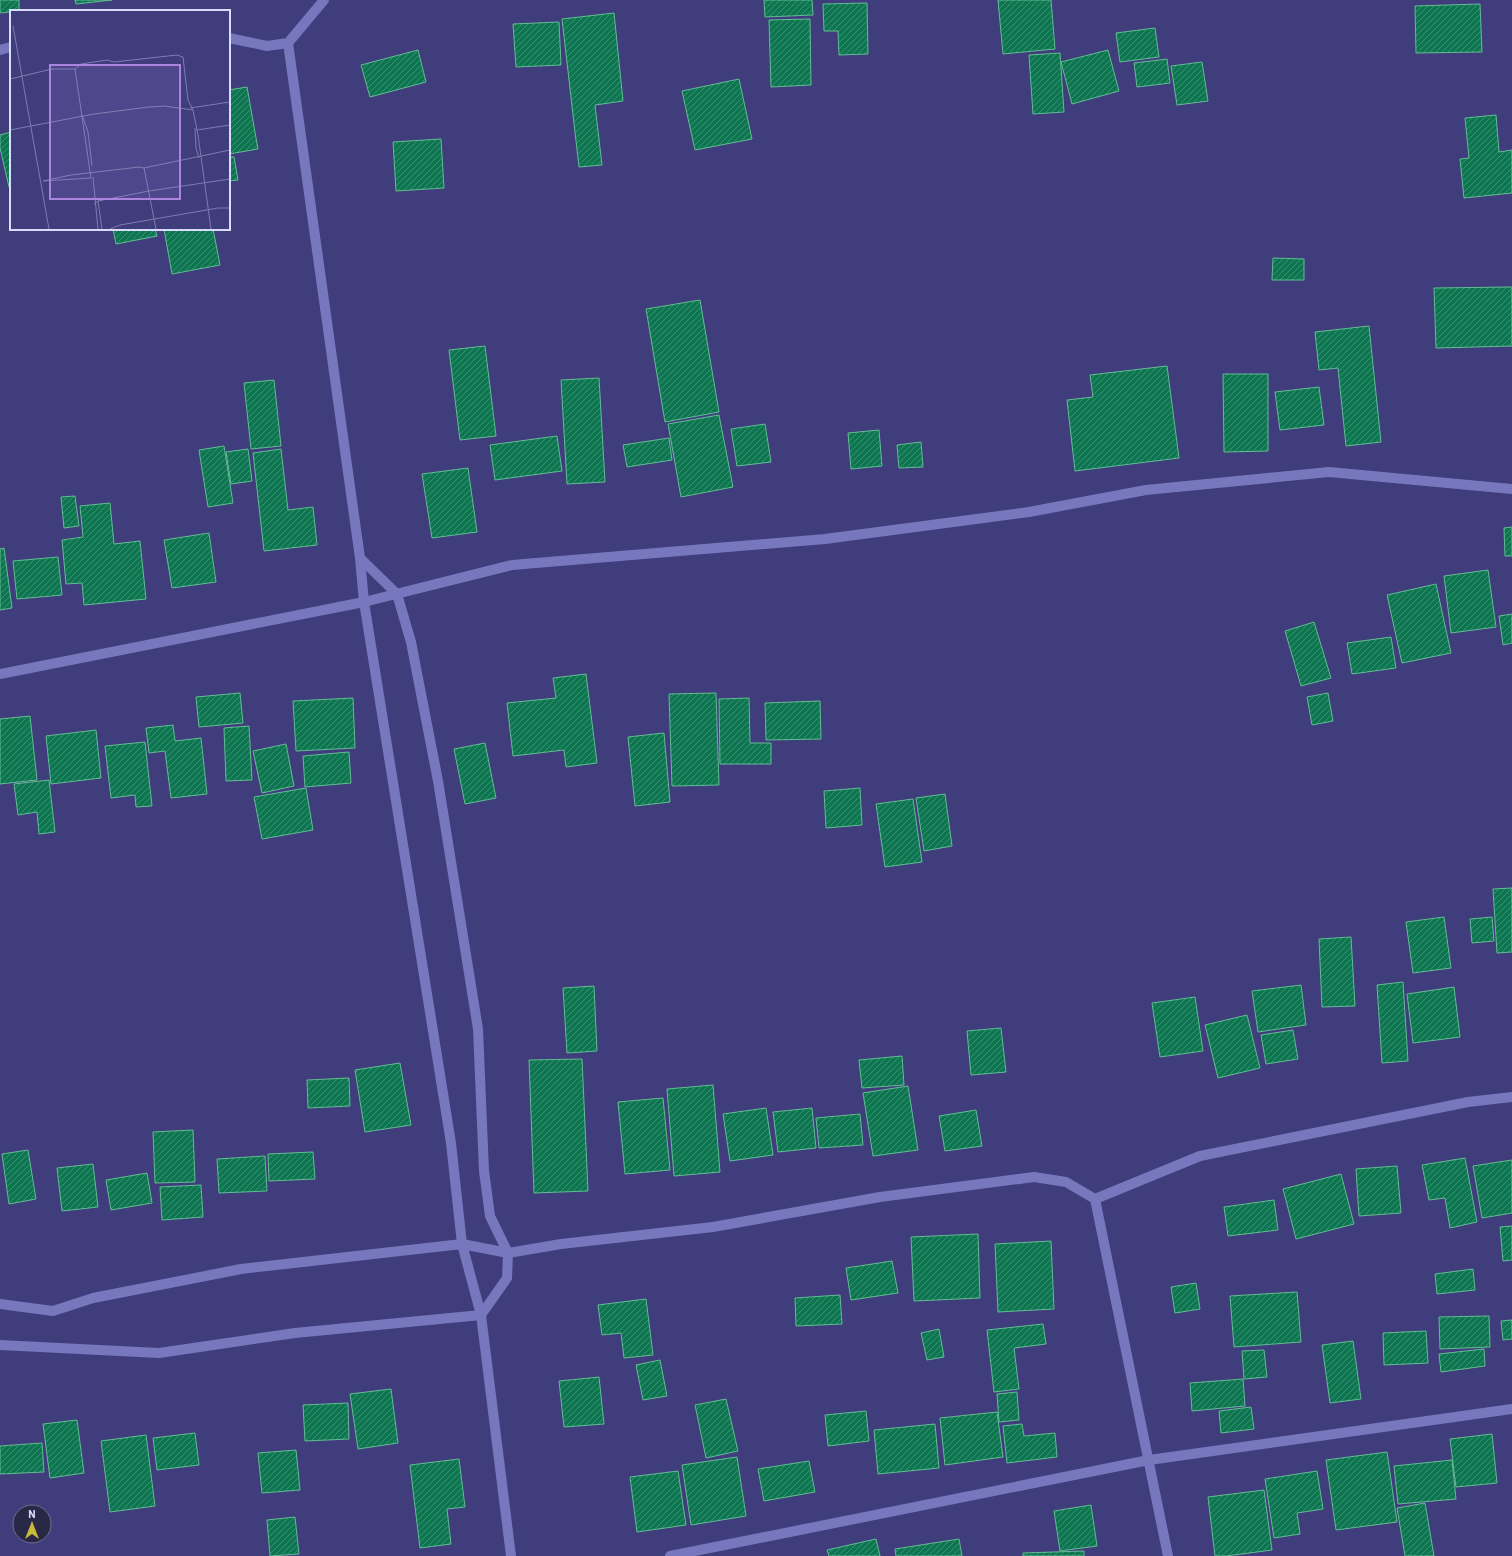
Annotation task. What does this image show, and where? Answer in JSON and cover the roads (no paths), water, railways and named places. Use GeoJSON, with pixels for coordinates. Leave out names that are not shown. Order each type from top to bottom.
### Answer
{"type":"FeatureCollection","features":[{"type":"Feature","properties":{"kind":"street"},"geometry":{"type":"LineString","coordinates":[[230,38],[267,46],[288,43],[324,0]]}},
{"type":"Feature","properties":{"kind":"street"},"geometry":{"type":"LineString","coordinates":[[288,43],[360,558],[364,602],[450,1135],[462,1244],[482,1314],[511,1556]]}},
{"type":"Feature","properties":{"kind":"street"},"geometry":{"type":"LineString","coordinates":[[0,50],[10,47]]}},
{"type":"Feature","properties":{"kind":"street"},"geometry":{"type":"LineString","coordinates":[[0,674],[364,602],[512,565],[825,539],[1030,512],[1146,490],[1329,472],[1512,489]]}},
{"type":"Feature","properties":{"kind":"street"},"geometry":{"type":"LineString","coordinates":[[0,1346],[159,1353],[295,1333],[482,1314],[507,1278],[508,1253],[490,1216],[484,1171],[478,1029],[436,773],[411,642],[397,594],[360,558]]}},
{"type":"Feature","properties":{"kind":"street"},"geometry":{"type":"LineString","coordinates":[[1095,1199],[1200,1156],[1468,1102],[1512,1097]]}},
{"type":"Feature","properties":{"kind":"street"},"geometry":{"type":"LineString","coordinates":[[0,1304],[53,1311],[93,1298],[242,1269],[462,1244],[508,1253],[561,1244],[712,1227],[880,1197],[1034,1177],[1066,1182],[1095,1199],[1168,1556]]}},
{"type":"Feature","properties":{"kind":"street"},"geometry":{"type":"LineString","coordinates":[[670,1556],[1149,1460],[1512,1409]]}}]}
